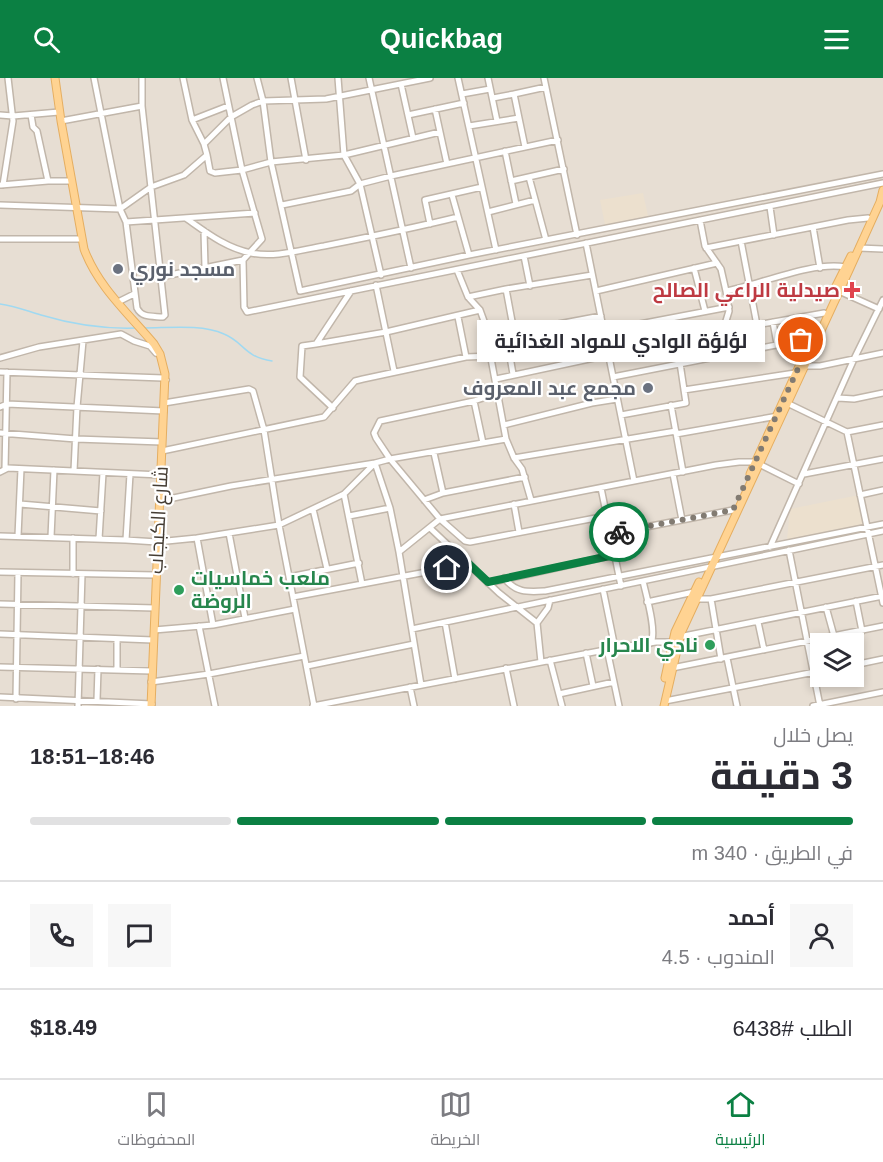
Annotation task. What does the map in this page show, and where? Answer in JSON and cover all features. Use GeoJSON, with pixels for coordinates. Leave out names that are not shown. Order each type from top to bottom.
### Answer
{"type":"FeatureCollection","features":[{"type":"Feature","properties":{"kind":"main road"},"geometry":{"type":"LineString","coordinates":[[55,78],[81,239],[95,274],[118,302]]}},
{"type":"Feature","properties":{"kind":"main road"},"geometry":{"type":"LineString","coordinates":[[663,704],[672,644],[778,417],[795,373],[875,202],[881,194]]}},
{"type":"Feature","properties":{"kind":"main road"},"geometry":{"type":"LineString","coordinates":[[778,417],[787,404],[880,202],[881,194]]}},
{"type":"Feature","properties":{"kind":"main road","name":"شارع الكبجاب"},"geometry":{"type":"LineString","coordinates":[[118,302],[160,354],[164,379],[151,682],[152,705]]}},
{"type":"Feature","properties":{"kind":"main road"},"geometry":{"type":"LineString","coordinates":[[713,557],[733,510],[757,463]]}},
{"type":"Feature","properties":{"kind":"main road"},"geometry":{"type":"LineString","coordinates":[[663,704],[679,637],[695,595]]}},
{"type":"Feature","properties":{"kind":"street"},"geometry":{"type":"LineString","coordinates":[[8,78],[13,116],[3,167],[2,185],[71,181]]}},
{"type":"Feature","properties":{"kind":"street"},"geometry":{"type":"LineString","coordinates":[[94,78],[120,209],[126,222],[134,294],[140,314],[164,316],[142,106],[142,78]]}},
{"type":"Feature","properties":{"kind":"street"},"geometry":{"type":"LineString","coordinates":[[183,78],[192,120],[204,144],[212,172],[243,170],[271,162],[344,155],[440,132]]}},
{"type":"Feature","properties":{"kind":"street"},"geometry":{"type":"LineString","coordinates":[[160,277],[243,260],[262,239],[243,170],[223,78]]}},
{"type":"Feature","properties":{"kind":"street"},"geometry":{"type":"LineString","coordinates":[[257,78],[263,101],[271,162],[300,291],[469,255],[883,174]]}},
{"type":"Feature","properties":{"kind":"street"},"geometry":{"type":"LineString","coordinates":[[291,78],[306,160]]}},
{"type":"Feature","properties":{"kind":"street"},"geometry":{"type":"LineString","coordinates":[[338,78],[344,155],[360,184],[381,275]]}},
{"type":"Feature","properties":{"kind":"street"},"geometry":{"type":"LineString","coordinates":[[369,78],[411,268]]}},
{"type":"Feature","properties":{"kind":"street"},"geometry":{"type":"LineString","coordinates":[[204,144],[231,117],[263,101],[314,100],[430,78]]}},
{"type":"Feature","properties":{"kind":"street"},"geometry":{"type":"LineString","coordinates":[[458,78],[496,250]]}},
{"type":"Feature","properties":{"kind":"street"},"geometry":{"type":"LineString","coordinates":[[488,78],[497,121]]}},
{"type":"Feature","properties":{"kind":"street"},"geometry":{"type":"LineString","coordinates":[[544,78],[577,235]]}},
{"type":"Feature","properties":{"kind":"street"},"geometry":{"type":"LineString","coordinates":[[401,84],[413,138]]}},
{"type":"Feature","properties":{"kind":"street"},"geometry":{"type":"LineString","coordinates":[[493,98],[546,87]]}},
{"type":"Feature","properties":{"kind":"street"},"geometry":{"type":"LineString","coordinates":[[462,94],[490,89]]}},
{"type":"Feature","properties":{"kind":"street"},"geometry":{"type":"LineString","coordinates":[[514,94],[525,147]]}},
{"type":"Feature","properties":{"kind":"street"},"geometry":{"type":"LineString","coordinates":[[408,115],[464,103]]}},
{"type":"Feature","properties":{"kind":"street"},"geometry":{"type":"LineString","coordinates":[[61,121],[142,106]]}},
{"type":"Feature","properties":{"kind":"street"},"geometry":{"type":"LineString","coordinates":[[192,120],[228,106]]}},
{"type":"Feature","properties":{"kind":"street"},"geometry":{"type":"LineString","coordinates":[[435,109],[447,164]]}},
{"type":"Feature","properties":{"kind":"street"},"geometry":{"type":"LineString","coordinates":[[0,115],[59,112]]}},
{"type":"Feature","properties":{"kind":"street"},"geometry":{"type":"LineString","coordinates":[[31,115],[33,127],[37,131],[48,181]]}},
{"type":"Feature","properties":{"kind":"street"},"geometry":{"type":"LineString","coordinates":[[469,126],[519,118]]}},
{"type":"Feature","properties":{"kind":"street"},"geometry":{"type":"LineString","coordinates":[[282,205],[351,191],[360,184],[391,176],[558,140]]}},
{"type":"Feature","properties":{"kind":"street"},"geometry":{"type":"LineString","coordinates":[[505,151],[516,204]]}},
{"type":"Feature","properties":{"kind":"street"},"geometry":{"type":"LineString","coordinates":[[0,205],[120,209],[150,187],[184,175],[207,155]]}},
{"type":"Feature","properties":{"kind":"street"},"geometry":{"type":"LineString","coordinates":[[511,181],[564,169]]}},
{"type":"Feature","properties":{"kind":"street"},"geometry":{"type":"LineString","coordinates":[[529,177],[546,240]]}},
{"type":"Feature","properties":{"kind":"street"},"geometry":{"type":"LineString","coordinates":[[243,260],[243,307],[247,312],[883,183]]}},
{"type":"Feature","properties":{"kind":"street"},"geometry":{"type":"LineString","coordinates":[[430,224],[424,200],[482,187]]}},
{"type":"Feature","properties":{"kind":"street"},"geometry":{"type":"LineString","coordinates":[[452,195],[469,255]]}},
{"type":"Feature","properties":{"kind":"street"},"geometry":{"type":"LineString","coordinates":[[488,212],[534,200]]}},
{"type":"Feature","properties":{"kind":"street"},"geometry":{"type":"LineString","coordinates":[[770,207],[774,235]]}},
{"type":"Feature","properties":{"kind":"street"},"geometry":{"type":"LineString","coordinates":[[126,222],[255,213]]}},
{"type":"Feature","properties":{"kind":"street"},"geometry":{"type":"LineString","coordinates":[[187,219],[212,237],[250,253],[268,255],[404,230],[458,217]]}},
{"type":"Feature","properties":{"kind":"street"},"geometry":{"type":"LineString","coordinates":[[706,248],[868,218]]}},
{"type":"Feature","properties":{"kind":"street"},"geometry":{"type":"LineString","coordinates":[[700,220],[706,248],[722,272],[726,291],[729,307],[722,331],[726,355]]}},
{"type":"Feature","properties":{"kind":"street"},"geometry":{"type":"LineString","coordinates":[[813,227],[820,268]]}},
{"type":"Feature","properties":{"kind":"street"},"geometry":{"type":"LineString","coordinates":[[204,231],[205,267]]}},
{"type":"Feature","properties":{"kind":"street"},"geometry":{"type":"LineString","coordinates":[[588,233],[592,275],[634,481]]}},
{"type":"Feature","properties":{"kind":"street"},"geometry":{"type":"LineString","coordinates":[[0,239],[81,239]]}},
{"type":"Feature","properties":{"kind":"street"},"geometry":{"type":"LineString","coordinates":[[741,241],[757,325]]}},
{"type":"Feature","properties":{"kind":"street"},"geometry":{"type":"LineString","coordinates":[[858,248],[883,249]]}},
{"type":"Feature","properties":{"kind":"street"},"geometry":{"type":"LineString","coordinates":[[524,256],[530,286]]}},
{"type":"Feature","properties":{"kind":"street"},"geometry":{"type":"LineString","coordinates":[[459,258],[459,269],[468,297],[480,310],[489,337],[506,439],[514,458],[522,469],[531,500]]}},
{"type":"Feature","properties":{"kind":"street"},"geometry":{"type":"LineString","coordinates":[[596,291],[717,263]]}},
{"type":"Feature","properties":{"kind":"street"},"geometry":{"type":"LineString","coordinates":[[726,291],[820,268],[845,267]]}},
{"type":"Feature","properties":{"kind":"street"},"geometry":{"type":"LineString","coordinates":[[694,268],[705,311]]}},
{"type":"Feature","properties":{"kind":"street"},"geometry":{"type":"LineString","coordinates":[[468,297],[592,275]]}},
{"type":"Feature","properties":{"kind":"street"},"geometry":{"type":"LineString","coordinates":[[376,285],[394,371]]}},
{"type":"Feature","properties":{"kind":"street"},"geometry":{"type":"LineString","coordinates":[[506,289],[514,332]]}},
{"type":"Feature","properties":{"kind":"street"},"geometry":{"type":"LineString","coordinates":[[316,344],[351,291]]}},
{"type":"Feature","properties":{"kind":"street"},"geometry":{"type":"LineString","coordinates":[[838,291],[879,309]]}},
{"type":"Feature","properties":{"kind":"street"},"geometry":{"type":"LineString","coordinates":[[118,302],[134,294]]}},
{"type":"Feature","properties":{"kind":"street"},"geometry":{"type":"LineString","coordinates":[[770,547],[854,359],[883,300]]}},
{"type":"Feature","properties":{"kind":"street"},"geometry":{"type":"LineString","coordinates":[[603,331],[729,307]]}},
{"type":"Feature","properties":{"kind":"street"},"geometry":{"type":"LineString","coordinates":[[333,408],[299,375],[302,346],[386,332],[458,317],[480,310]]}},
{"type":"Feature","properties":{"kind":"street"},"geometry":{"type":"LineString","coordinates":[[722,331],[824,313]]}},
{"type":"Feature","properties":{"kind":"street"},"geometry":{"type":"LineString","coordinates":[[489,337],[601,316]]}},
{"type":"Feature","properties":{"kind":"street"},"geometry":{"type":"LineString","coordinates":[[458,317],[466,357]]}},
{"type":"Feature","properties":{"kind":"street"},"geometry":{"type":"LineString","coordinates":[[874,318],[883,317]]}},
{"type":"Feature","properties":{"kind":"street"},"geometry":{"type":"LineString","coordinates":[[773,322],[777,344]]}},
{"type":"Feature","properties":{"kind":"street"},"geometry":{"type":"LineString","coordinates":[[0,358],[39,347],[122,334],[150,346],[156,352],[164,379],[0,372]]}},
{"type":"Feature","properties":{"kind":"street"},"geometry":{"type":"LineString","coordinates":[[506,334],[513,374]]}},
{"type":"Feature","properties":{"kind":"street"},"geometry":{"type":"LineString","coordinates":[[613,377],[812,338]]}},
{"type":"Feature","properties":{"kind":"street"},"geometry":{"type":"LineString","coordinates":[[74,471],[83,341]]}},
{"type":"Feature","properties":{"kind":"street"},"geometry":{"type":"LineString","coordinates":[[804,366],[814,367],[883,352]]}},
{"type":"Feature","properties":{"kind":"street"},"geometry":{"type":"LineString","coordinates":[[496,379],[608,355]]}},
{"type":"Feature","properties":{"kind":"street"},"geometry":{"type":"LineString","coordinates":[[162,451],[324,417],[355,381],[466,357],[492,356]]}},
{"type":"Feature","properties":{"kind":"street"},"geometry":{"type":"LineString","coordinates":[[621,415],[686,403],[680,363]]}},
{"type":"Feature","properties":{"kind":"street"},"geometry":{"type":"LineString","coordinates":[[7,372],[2,470],[161,475]]}},
{"type":"Feature","properties":{"kind":"street"},"geometry":{"type":"LineString","coordinates":[[684,390],[795,373]]}},
{"type":"Feature","properties":{"kind":"street"},"geometry":{"type":"LineString","coordinates":[[164,403],[252,389],[264,430],[271,481],[313,706],[607,649],[651,643],[672,644]]}},
{"type":"Feature","properties":{"kind":"street"},"geometry":{"type":"LineString","coordinates":[[498,393],[474,401],[380,421],[374,433],[390,459],[424,500],[465,541],[470,542],[606,516]]}},
{"type":"Feature","properties":{"kind":"street"},"geometry":{"type":"LineString","coordinates":[[838,398],[847,399],[883,393]]}},
{"type":"Feature","properties":{"kind":"street"},"geometry":{"type":"LineString","coordinates":[[504,425],[617,399]]}},
{"type":"Feature","properties":{"kind":"street"},"geometry":{"type":"LineString","coordinates":[[474,401],[483,443]]}},
{"type":"Feature","properties":{"kind":"street"},"geometry":{"type":"LineString","coordinates":[[0,407],[7,404],[164,411]]}},
{"type":"Feature","properties":{"kind":"street"},"geometry":{"type":"LineString","coordinates":[[787,404],[847,432],[883,425]]}},
{"type":"Feature","properties":{"kind":"street"},"geometry":{"type":"LineString","coordinates":[[671,405],[683,472]]}},
{"type":"Feature","properties":{"kind":"street"},"geometry":{"type":"LineString","coordinates":[[514,458],[626,438],[778,417]]}},
{"type":"Feature","properties":{"kind":"street"},"geometry":{"type":"LineString","coordinates":[[847,432],[860,495],[880,566],[883,603]]}},
{"type":"Feature","properties":{"kind":"street"},"geometry":{"type":"LineString","coordinates":[[3,434],[162,442]]}},
{"type":"Feature","properties":{"kind":"street"},"geometry":{"type":"LineString","coordinates":[[159,501],[231,486],[271,481],[506,439]]}},
{"type":"Feature","properties":{"kind":"street"},"geometry":{"type":"LineString","coordinates":[[434,453],[443,493]]}},
{"type":"Feature","properties":{"kind":"street"},"geometry":{"type":"LineString","coordinates":[[804,474],[883,459]]}},
{"type":"Feature","properties":{"kind":"street"},"geometry":{"type":"LineString","coordinates":[[399,552],[441,519],[739,462],[757,463],[799,484]]}},
{"type":"Feature","properties":{"kind":"street"},"geometry":{"type":"LineString","coordinates":[[0,536],[157,542],[279,525],[344,494],[375,463]]}},
{"type":"Feature","properties":{"kind":"street"},"geometry":{"type":"LineString","coordinates":[[375,463],[390,507],[404,576],[421,685]]}},
{"type":"Feature","properties":{"kind":"street"},"geometry":{"type":"LineString","coordinates":[[18,536],[21,469]]}},
{"type":"Feature","properties":{"kind":"street"},"geometry":{"type":"LineString","coordinates":[[51,537],[54,470]]}},
{"type":"Feature","properties":{"kind":"street"},"geometry":{"type":"LineString","coordinates":[[99,539],[103,473]]}},
{"type":"Feature","properties":{"kind":"street"},"geometry":{"type":"LineString","coordinates":[[126,540],[130,474]]}},
{"type":"Feature","properties":{"kind":"street"},"geometry":{"type":"LineString","coordinates":[[673,474],[682,520]]}},
{"type":"Feature","properties":{"kind":"street"},"geometry":{"type":"LineString","coordinates":[[424,500],[443,493],[525,477]]}},
{"type":"Feature","properties":{"kind":"street"},"geometry":{"type":"LineString","coordinates":[[601,488],[621,586]]}},
{"type":"Feature","properties":{"kind":"street"},"geometry":{"type":"LineString","coordinates":[[860,495],[883,490]]}},
{"type":"Feature","properties":{"kind":"street"},"geometry":{"type":"LineString","coordinates":[[344,494],[362,584]]}},
{"type":"Feature","properties":{"kind":"street"},"geometry":{"type":"LineString","coordinates":[[20,504],[101,511]]}},
{"type":"Feature","properties":{"kind":"street"},"geometry":{"type":"LineString","coordinates":[[514,504],[519,532]]}},
{"type":"Feature","properties":{"kind":"street"},"geometry":{"type":"LineString","coordinates":[[349,516],[390,507]]}},
{"type":"Feature","properties":{"kind":"street"},"geometry":{"type":"LineString","coordinates":[[313,509],[327,569]]}},
{"type":"Feature","properties":{"kind":"street"},"geometry":{"type":"LineString","coordinates":[[610,534],[733,510]]}},
{"type":"Feature","properties":{"kind":"street"},"geometry":{"type":"LineString","coordinates":[[412,629],[789,550],[869,531],[883,524]]}},
{"type":"Feature","properties":{"kind":"street"},"geometry":{"type":"LineString","coordinates":[[430,528],[506,599],[537,623]]}},
{"type":"Feature","properties":{"kind":"street"},"geometry":{"type":"LineString","coordinates":[[504,578],[514,588],[528,592],[770,547],[869,531],[883,531]]}},
{"type":"Feature","properties":{"kind":"street"},"geometry":{"type":"LineString","coordinates":[[229,533],[245,618]]}},
{"type":"Feature","properties":{"kind":"street"},"geometry":{"type":"LineString","coordinates":[[73,538],[73,574]]}},
{"type":"Feature","properties":{"kind":"street"},"geometry":{"type":"LineString","coordinates":[[197,538],[213,624]]}},
{"type":"Feature","properties":{"kind":"street"},"geometry":{"type":"LineString","coordinates":[[789,550],[810,658]]}},
{"type":"Feature","properties":{"kind":"street"},"geometry":{"type":"LineString","coordinates":[[488,582],[614,555]]}},
{"type":"Feature","properties":{"kind":"street"},"geometry":{"type":"LineString","coordinates":[[289,577],[359,563]]}},
{"type":"Feature","properties":{"kind":"street"},"geometry":{"type":"LineString","coordinates":[[293,597],[469,564]]}},
{"type":"Feature","properties":{"kind":"street"},"geometry":{"type":"LineString","coordinates":[[647,602],[695,595],[711,599],[880,566]]}},
{"type":"Feature","properties":{"kind":"street"},"geometry":{"type":"LineString","coordinates":[[0,572],[155,575]]}},
{"type":"Feature","properties":{"kind":"street"},"geometry":{"type":"LineString","coordinates":[[16,699],[18,573]]}},
{"type":"Feature","properties":{"kind":"street"},"geometry":{"type":"LineString","coordinates":[[78,703],[82,574]]}},
{"type":"Feature","properties":{"kind":"street"},"geometry":{"type":"LineString","coordinates":[[643,581],[653,631],[651,643]]}},
{"type":"Feature","properties":{"kind":"street"},"geometry":{"type":"LineString","coordinates":[[580,584],[582,594]]}},
{"type":"Feature","properties":{"kind":"street"},"geometry":{"type":"LineString","coordinates":[[506,599],[514,588]]}},
{"type":"Feature","properties":{"kind":"street"},"geometry":{"type":"LineString","coordinates":[[603,589],[615,648]]}},
{"type":"Feature","properties":{"kind":"street"},"geometry":{"type":"LineString","coordinates":[[679,637],[882,596]]}},
{"type":"Feature","properties":{"kind":"street"},"geometry":{"type":"LineString","coordinates":[[711,599],[716,630],[735,689],[737,706]]}},
{"type":"Feature","properties":{"kind":"street"},"geometry":{"type":"LineString","coordinates":[[541,662],[537,623],[548,608],[550,600]]}},
{"type":"Feature","properties":{"kind":"street"},"geometry":{"type":"LineString","coordinates":[[856,601],[862,631]]}},
{"type":"Feature","properties":{"kind":"street"},"geometry":{"type":"LineString","coordinates":[[0,604],[155,608]]}},
{"type":"Feature","properties":{"kind":"street"},"geometry":{"type":"LineString","coordinates":[[826,608],[833,633]]}},
{"type":"Feature","properties":{"kind":"street"},"geometry":{"type":"LineString","coordinates":[[154,630],[200,626],[295,609]]}},
{"type":"Feature","properties":{"kind":"street"},"geometry":{"type":"LineString","coordinates":[[445,622],[455,679]]}},
{"type":"Feature","properties":{"kind":"street"},"geometry":{"type":"LineString","coordinates":[[758,622],[764,650]]}},
{"type":"Feature","properties":{"kind":"street"},"geometry":{"type":"LineString","coordinates":[[200,626],[215,706]]}},
{"type":"Feature","properties":{"kind":"street"},"geometry":{"type":"LineString","coordinates":[[851,633],[883,626]]}},
{"type":"Feature","properties":{"kind":"street"},"geometry":{"type":"LineString","coordinates":[[0,634],[153,640]]}},
{"type":"Feature","properties":{"kind":"street"},"geometry":{"type":"LineString","coordinates":[[117,639],[117,670]]}},
{"type":"Feature","properties":{"kind":"street"},"geometry":{"type":"LineString","coordinates":[[672,668],[810,641]]}},
{"type":"Feature","properties":{"kind":"street"},"geometry":{"type":"LineString","coordinates":[[307,666],[414,644]]}},
{"type":"Feature","properties":{"kind":"street"},"geometry":{"type":"LineString","coordinates":[[607,649],[619,706]]}},
{"type":"Feature","properties":{"kind":"street"},"geometry":{"type":"LineString","coordinates":[[586,654],[593,686]]}},
{"type":"Feature","properties":{"kind":"street"},"geometry":{"type":"LineString","coordinates":[[151,682],[209,674],[304,656]]}},
{"type":"Feature","properties":{"kind":"street"},"geometry":{"type":"LineString","coordinates":[[864,663],[883,659]]}},
{"type":"Feature","properties":{"kind":"street"},"geometry":{"type":"LineString","coordinates":[[550,660],[562,706]]}},
{"type":"Feature","properties":{"kind":"street"},"geometry":{"type":"LineString","coordinates":[[0,668],[152,671]]}},
{"type":"Feature","properties":{"kind":"street"},"geometry":{"type":"LineString","coordinates":[[506,668],[514,706]]}},
{"type":"Feature","properties":{"kind":"street"},"geometry":{"type":"LineString","coordinates":[[97,700],[98,669]]}},
{"type":"Feature","properties":{"kind":"street"},"geometry":{"type":"LineString","coordinates":[[663,704],[810,674]]}},
{"type":"Feature","properties":{"kind":"street"},"geometry":{"type":"LineString","coordinates":[[559,694],[614,682]]}},
{"type":"Feature","properties":{"kind":"street"},"geometry":{"type":"LineString","coordinates":[[410,687],[414,706]]}},
{"type":"Feature","properties":{"kind":"street"},"geometry":{"type":"LineString","coordinates":[[815,687],[817,706],[883,692]]}},
{"type":"Feature","properties":{"kind":"street"},"geometry":{"type":"LineString","coordinates":[[0,697],[55,703],[97,700],[152,705]]}},
{"type":"Feature","properties":{"kind":"shaded area"},"geometry":{"type":"Polygon","coordinates":[[[0,78],[883,78],[883,706],[0,706],[0,78]]]}},
{"type":"Feature","properties":{"kind":"shaded area"},"geometry":{"type":"Polygon","coordinates":[[[643,193],[648,216],[605,225],[600,200],[643,193]]]}},
{"type":"Feature","properties":{"kind":"shaded area"},"geometry":{"type":"Polygon","coordinates":[[[859,495],[867,532],[786,550],[790,509],[859,495]]]}},
{"type":"Feature","properties":{"kind":"waterway"},"geometry":{"type":"LineString","coordinates":[[0,304],[76,323],[100,327],[136,328]]}},
{"type":"Feature","properties":{"kind":"waterway"},"geometry":{"type":"LineString","coordinates":[[144,328],[185,327],[215,331],[231,337],[255,356],[272,361]]}},
{"type":"Feature","properties":{"kind":"way so far"},"geometry":{"type":"LineString","coordinates":[[619,532],[733,510],[812,338],[801,340]]}},
{"type":"Feature","properties":{"kind":"place","name":"مسجد نوري"},"geometry":{"type":"Point","coordinates":[118,269]}},
{"type":"Feature","properties":{"kind":"place","name":"صيدلية الراعي الصالح"},"geometry":{"type":"Point","coordinates":[852,290]}},
{"type":"Feature","properties":{"kind":"place","name":"لؤلؤة الوادي للمواد الغذائية"},"geometry":{"type":"Point","coordinates":[801,340]}},
{"type":"Feature","properties":{"kind":"place","name":"مجمع عبد المعروف"},"geometry":{"type":"Point","coordinates":[648,388]}},
{"type":"Feature","properties":{"kind":"place","name":"ملعب خماسيات الروضة"},"geometry":{"type":"Point","coordinates":[179,590]}},
{"type":"Feature","properties":{"kind":"place","name":"نادي الاحرار"},"geometry":{"type":"Point","coordinates":[710,645]}},
{"type":"Feature","properties":{"kind":"route"},"geometry":{"type":"LineString","coordinates":[[447,568],[469,564],[488,582],[614,555],[610,534],[619,532]]}}]}
